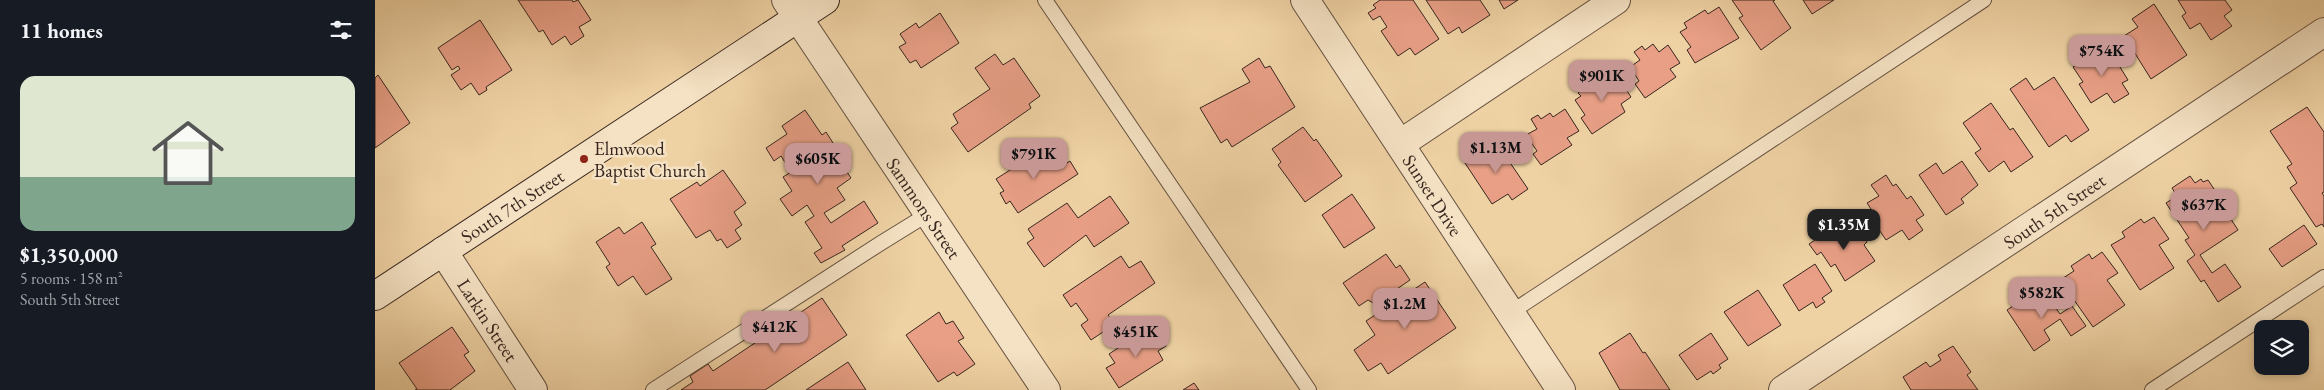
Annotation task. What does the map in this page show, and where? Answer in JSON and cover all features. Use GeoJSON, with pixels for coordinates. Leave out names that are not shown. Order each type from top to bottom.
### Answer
{"type":"FeatureCollection","features":[{"type":"Feature","properties":{"kind":"street","name":"South 7th Street"},"geometry":{"type":"LineString","coordinates":[[375,296],[792,9],[825,0]]}},
{"type":"Feature","properties":{"kind":"street","name":"Sunset Drive"},"geometry":{"type":"LineString","coordinates":[[1305,0],[1561,390]]}},
{"type":"Feature","properties":{"kind":"street"},"geometry":{"type":"LineString","coordinates":[[1400,144],[1616,0]]}},
{"type":"Feature","properties":{"kind":"street","name":"Sammons Street"},"geometry":{"type":"LineString","coordinates":[[792,9],[928,214],[1039,388]]}},
{"type":"Feature","properties":{"kind":"street","name":"South 5th Street"},"geometry":{"type":"LineString","coordinates":[[1783,390],[2324,32]]}},
{"type":"Feature","properties":{"kind":"street","name":"Larkin Street"},"geometry":{"type":"LineString","coordinates":[[443,251],[533,390]]}},
{"type":"Feature","properties":{"kind":"lane"},"geometry":{"type":"LineString","coordinates":[[1045,0],[1183,207],[1309,390]]}},
{"type":"Feature","properties":{"kind":"lane"},"geometry":{"type":"LineString","coordinates":[[1510,313],[1984,0]]}},
{"type":"Feature","properties":{"kind":"lane"},"geometry":{"type":"LineString","coordinates":[[653,390],[928,214]]}},
{"type":"Feature","properties":{"kind":"lane"},"geometry":{"type":"LineString","coordinates":[[2152,390],[2324,277]]}},
{"type":"Feature","properties":{"kind":"building"},"geometry":{"type":"Polygon","coordinates":[[[518,0],[572,0],[573,2],[578,0],[591,20],[579,27],[584,36],[571,45],[565,36],[552,45],[543,30],[539,32],[518,0]]]}},
{"type":"Feature","properties":{"kind":"building"},"geometry":{"type":"Polygon","coordinates":[[[1380,0],[1413,0],[1439,39],[1415,55],[1410,48],[1398,56],[1381,31],[1387,27],[1380,16],[1373,20],[1368,13],[1376,8],[1373,5],[1380,0]]]}},
{"type":"Feature","properties":{"kind":"building"},"geometry":{"type":"Polygon","coordinates":[[[1426,0],[1480,0],[1490,15],[1462,33],[1459,27],[1448,34],[1426,0]]]}},
{"type":"Feature","properties":{"kind":"building"},"geometry":{"type":"Polygon","coordinates":[[[1499,0],[1518,0],[1504,9],[1499,0]]]}},
{"type":"Feature","properties":{"kind":"building"},"geometry":{"type":"Polygon","coordinates":[[[1732,0],[1775,0],[1773,1],[1791,28],[1761,50],[1739,18],[1743,16],[1732,0]]]}},
{"type":"Feature","properties":{"kind":"building"},"geometry":{"type":"Polygon","coordinates":[[[1803,0],[1834,0],[1812,14],[1803,0]]]}},
{"type":"Feature","properties":{"kind":"building"},"geometry":{"type":"Polygon","coordinates":[[[2178,0],[2225,0],[2232,10],[2224,16],[2232,26],[2211,40],[2200,23],[2190,29],[2182,16],[2186,13],[2178,0]]]}},
{"type":"Feature","properties":{"kind":"building"},"geometry":{"type":"Polygon","coordinates":[[[2154,4],[2187,55],[2151,79],[2124,36],[2138,27],[2132,19],[2154,4]]]}},
{"type":"Feature","properties":{"kind":"building"},"geometry":{"type":"Polygon","coordinates":[[[1719,7],[1739,38],[1695,63],[1687,50],[1691,47],[1680,32],[1687,28],[1684,23],[1705,10],[1708,14],[1719,7]]]}},
{"type":"Feature","properties":{"kind":"building"},"geometry":{"type":"Polygon","coordinates":[[[940,13],[959,43],[921,68],[916,60],[910,63],[899,47],[906,43],[900,34],[916,23],[919,28],[940,13]]]}},
{"type":"Feature","properties":{"kind":"building"},"geometry":{"type":"Polygon","coordinates":[[[480,20],[512,70],[486,87],[487,90],[479,95],[471,83],[461,90],[451,75],[460,69],[458,66],[452,70],[438,48],[480,20]]]}},
{"type":"Feature","properties":{"kind":"building"},"geometry":{"type":"Polygon","coordinates":[[[1653,44],[1659,52],[1668,45],[1680,63],[1670,69],[1676,77],[1645,98],[1635,84],[1639,81],[1630,67],[1640,60],[1634,52],[1642,46],[1645,50],[1653,44]]]}},
{"type":"Feature","properties":{"kind":"building"},"geometry":{"type":"Polygon","coordinates":[[[2103,48],[2112,62],[2115,59],[2128,80],[2122,83],[2129,94],[2114,103],[2107,93],[2091,103],[2079,84],[2083,82],[2073,67],[2103,48]]]}},
{"type":"Feature","properties":{"kind":"building"},"geometry":{"type":"Polygon","coordinates":[[[995,54],[1003,65],[1014,58],[1040,96],[1029,104],[1031,108],[968,152],[951,128],[958,123],[953,114],[990,89],[975,68],[995,54]]]}},
{"type":"Feature","properties":{"kind":"building"},"geometry":{"type":"Polygon","coordinates":[[[1259,58],[1265,68],[1270,66],[1295,107],[1232,147],[1227,139],[1221,143],[1200,108],[1250,82],[1242,69],[1259,58]]]}},
{"type":"Feature","properties":{"kind":"building"},"geometry":{"type":"Polygon","coordinates":[[[1616,74],[1631,97],[1621,104],[1625,112],[1592,134],[1581,118],[1585,115],[1575,100],[1581,96],[1578,93],[1601,76],[1605,80],[1616,74]]]}},
{"type":"Feature","properties":{"kind":"building"},"geometry":{"type":"Polygon","coordinates":[[[378,75],[410,123],[375,148],[375,78],[378,75]]]}},
{"type":"Feature","properties":{"kind":"building"},"geometry":{"type":"Polygon","coordinates":[[[2054,77],[2089,130],[2071,142],[2066,135],[2049,147],[2010,89],[2026,78],[2034,90],[2054,77]]]}},
{"type":"Feature","properties":{"kind":"building"},"geometry":{"type":"Polygon","coordinates":[[[1991,103],[2010,130],[2013,128],[2033,157],[2011,172],[2004,161],[1989,172],[1975,153],[1981,149],[1963,123],[1991,103]]]}},
{"type":"Feature","properties":{"kind":"building"},"geometry":{"type":"Polygon","coordinates":[[[2307,107],[2324,132],[2324,192],[2322,193],[2324,196],[2324,227],[2322,224],[2316,227],[2290,188],[2297,183],[2287,167],[2292,164],[2270,131],[2307,107]]]}},
{"type":"Feature","properties":{"kind":"building"},"geometry":{"type":"Polygon","coordinates":[[[1565,109],[1579,131],[1567,138],[1572,145],[1541,165],[1533,154],[1537,151],[1526,135],[1537,129],[1531,119],[1538,115],[1541,119],[1550,113],[1553,117],[1565,109]]]}},
{"type":"Feature","properties":{"kind":"building"},"geometry":{"type":"Polygon","coordinates":[[[805,110],[822,135],[826,132],[835,146],[831,148],[851,178],[837,188],[845,200],[824,213],[831,223],[864,201],[878,223],[842,246],[845,250],[821,263],[814,253],[822,248],[805,222],[814,216],[807,205],[792,216],[780,199],[792,191],[783,177],[791,172],[781,156],[774,161],[766,148],[787,134],[782,126],[805,110]]]}},
{"type":"Feature","properties":{"kind":"building"},"geometry":{"type":"Polygon","coordinates":[[[1303,127],[1314,141],[1316,139],[1342,176],[1305,202],[1278,165],[1281,162],[1272,149],[1303,127]]]}},
{"type":"Feature","properties":{"kind":"building"},"geometry":{"type":"Polygon","coordinates":[[[1496,142],[1528,189],[1512,200],[1508,194],[1492,204],[1465,163],[1496,142]]]}},
{"type":"Feature","properties":{"kind":"building"},"geometry":{"type":"Polygon","coordinates":[[[1046,147],[1059,168],[1070,161],[1078,174],[1018,213],[1010,201],[1006,204],[1000,193],[1004,191],[996,179],[1046,147]]]}},
{"type":"Feature","properties":{"kind":"building"},"geometry":{"type":"Polygon","coordinates":[[[1962,161],[1978,185],[1961,199],[1964,203],[1946,215],[1919,175],[1936,163],[1943,174],[1962,161]]]}},
{"type":"Feature","properties":{"kind":"building"},"geometry":{"type":"Polygon","coordinates":[[[723,170],[746,203],[734,212],[742,225],[735,230],[741,239],[727,248],[721,239],[717,241],[710,230],[696,238],[670,199],[697,182],[700,186],[723,170]]]}},
{"type":"Feature","properties":{"kind":"building"},"geometry":{"type":"Polygon","coordinates":[[[1886,175],[1893,186],[1896,184],[1907,199],[1911,196],[1924,215],[1916,220],[1923,230],[1909,240],[1902,230],[1886,240],[1873,221],[1877,218],[1867,203],[1879,196],[1871,185],[1886,175]]]}},
{"type":"Feature","properties":{"kind":"building"},"geometry":{"type":"Polygon","coordinates":[[[2190,176],[2195,183],[2201,179],[2203,182],[2208,180],[2238,230],[2200,255],[2212,273],[2225,264],[2241,287],[2218,302],[2204,280],[2201,282],[2187,261],[2195,255],[2185,240],[2189,238],[2166,203],[2177,196],[2172,188],[2190,176]]]}},
{"type":"Feature","properties":{"kind":"building"},"geometry":{"type":"Polygon","coordinates":[[[1352,194],[1375,228],[1344,248],[1322,215],[1352,194]]]}},
{"type":"Feature","properties":{"kind":"building"},"geometry":{"type":"Polygon","coordinates":[[[1110,196],[1129,223],[1094,247],[1086,235],[1044,267],[1027,243],[1034,238],[1028,229],[1067,203],[1078,218],[1110,196]]]}},
{"type":"Feature","properties":{"kind":"building"},"geometry":{"type":"Polygon","coordinates":[[[2154,217],[2169,239],[2159,245],[2174,268],[2140,290],[2111,245],[2125,237],[2122,232],[2141,219],[2144,223],[2154,217]]]}},
{"type":"Feature","properties":{"kind":"building"},"geometry":{"type":"Polygon","coordinates":[[[642,222],[656,244],[651,247],[672,279],[646,295],[633,276],[618,286],[606,267],[610,264],[596,242],[619,227],[624,234],[642,222]]]}},
{"type":"Feature","properties":{"kind":"building"},"geometry":{"type":"Polygon","coordinates":[[[2304,225],[2317,244],[2282,267],[2269,249],[2304,225]]]}},
{"type":"Feature","properties":{"kind":"building"},"geometry":{"type":"Polygon","coordinates":[[[1835,227],[1841,237],[1857,227],[1867,242],[1864,245],[1875,261],[1845,281],[1835,264],[1831,267],[1821,252],[1817,255],[1809,244],[1835,227]]]}},
{"type":"Feature","properties":{"kind":"building"},"geometry":{"type":"Polygon","coordinates":[[[2102,252],[2118,273],[2107,280],[2125,305],[2093,327],[2060,280],[2074,271],[2071,266],[2089,254],[2092,259],[2102,252]]]}},
{"type":"Feature","properties":{"kind":"building"},"geometry":{"type":"Polygon","coordinates":[[[1386,254],[1396,268],[1400,265],[1410,280],[1375,304],[1368,300],[1359,306],[1343,283],[1386,254]]]}},
{"type":"Feature","properties":{"kind":"building"},"geometry":{"type":"Polygon","coordinates":[[[1121,256],[1129,268],[1141,261],[1155,283],[1108,315],[1115,324],[1091,340],[1081,325],[1088,320],[1076,303],[1071,307],[1063,295],[1121,256]]]}},
{"type":"Feature","properties":{"kind":"building"},"geometry":{"type":"Polygon","coordinates":[[[1815,264],[1832,291],[1822,298],[1825,302],[1816,308],[1813,302],[1799,311],[1783,285],[1815,264]]]}},
{"type":"Feature","properties":{"kind":"building"},"geometry":{"type":"Polygon","coordinates":[[[1425,282],[1456,328],[1388,374],[1381,363],[1368,371],[1354,350],[1375,335],[1366,321],[1425,282]]]}},
{"type":"Feature","properties":{"kind":"building"},"geometry":{"type":"Polygon","coordinates":[[[1758,290],[1781,325],[1748,346],[1724,312],[1758,290]]]}},
{"type":"Feature","properties":{"kind":"building"},"geometry":{"type":"Polygon","coordinates":[[[2045,292],[2060,314],[2072,306],[2086,326],[2071,336],[2060,319],[2044,330],[2050,340],[2034,351],[2007,310],[2031,294],[2035,300],[2045,292]]]}},
{"type":"Feature","properties":{"kind":"building"},"geometry":{"type":"Polygon","coordinates":[[[822,298],[847,335],[765,390],[681,390],[693,382],[690,376],[708,364],[713,371],[822,298]]]}},
{"type":"Feature","properties":{"kind":"building"},"geometry":{"type":"Polygon","coordinates":[[[939,312],[946,324],[953,321],[964,338],[958,341],[975,364],[957,376],[954,372],[938,382],[906,335],[939,312]]]}},
{"type":"Feature","properties":{"kind":"building"},"geometry":{"type":"Polygon","coordinates":[[[452,327],[469,352],[464,355],[475,371],[450,390],[415,390],[417,389],[399,363],[452,327]]]}},
{"type":"Feature","properties":{"kind":"building"},"geometry":{"type":"Polygon","coordinates":[[[1145,330],[1150,337],[1158,332],[1166,346],[1158,351],[1163,360],[1119,388],[1106,368],[1115,363],[1109,354],[1145,330]]]}},
{"type":"Feature","properties":{"kind":"building"},"geometry":{"type":"Polygon","coordinates":[[[1630,333],[1670,390],[1620,390],[1599,353],[1630,333]]]}},
{"type":"Feature","properties":{"kind":"building"},"geometry":{"type":"Polygon","coordinates":[[[1711,333],[1728,359],[1719,365],[1721,368],[1713,374],[1711,371],[1697,380],[1679,355],[1711,333]]]}},
{"type":"Feature","properties":{"kind":"building"},"geometry":{"type":"Polygon","coordinates":[[[1953,346],[1971,372],[1967,375],[1978,390],[1911,390],[1903,377],[1926,362],[1930,367],[1941,360],[1938,355],[1953,346]]]}},
{"type":"Feature","properties":{"kind":"building"},"geometry":{"type":"Polygon","coordinates":[[[848,362],[866,390],[806,390],[848,362]]]}},
{"type":"Feature","properties":{"kind":"building"},"geometry":{"type":"Polygon","coordinates":[[[1194,383],[1199,390],[1183,390],[1194,383]]]}},
{"type":"Feature","properties":{"kind":"place","name":"Elmwood Baptist Church"},"geometry":{"type":"Point","coordinates":[584,159]}}]}
